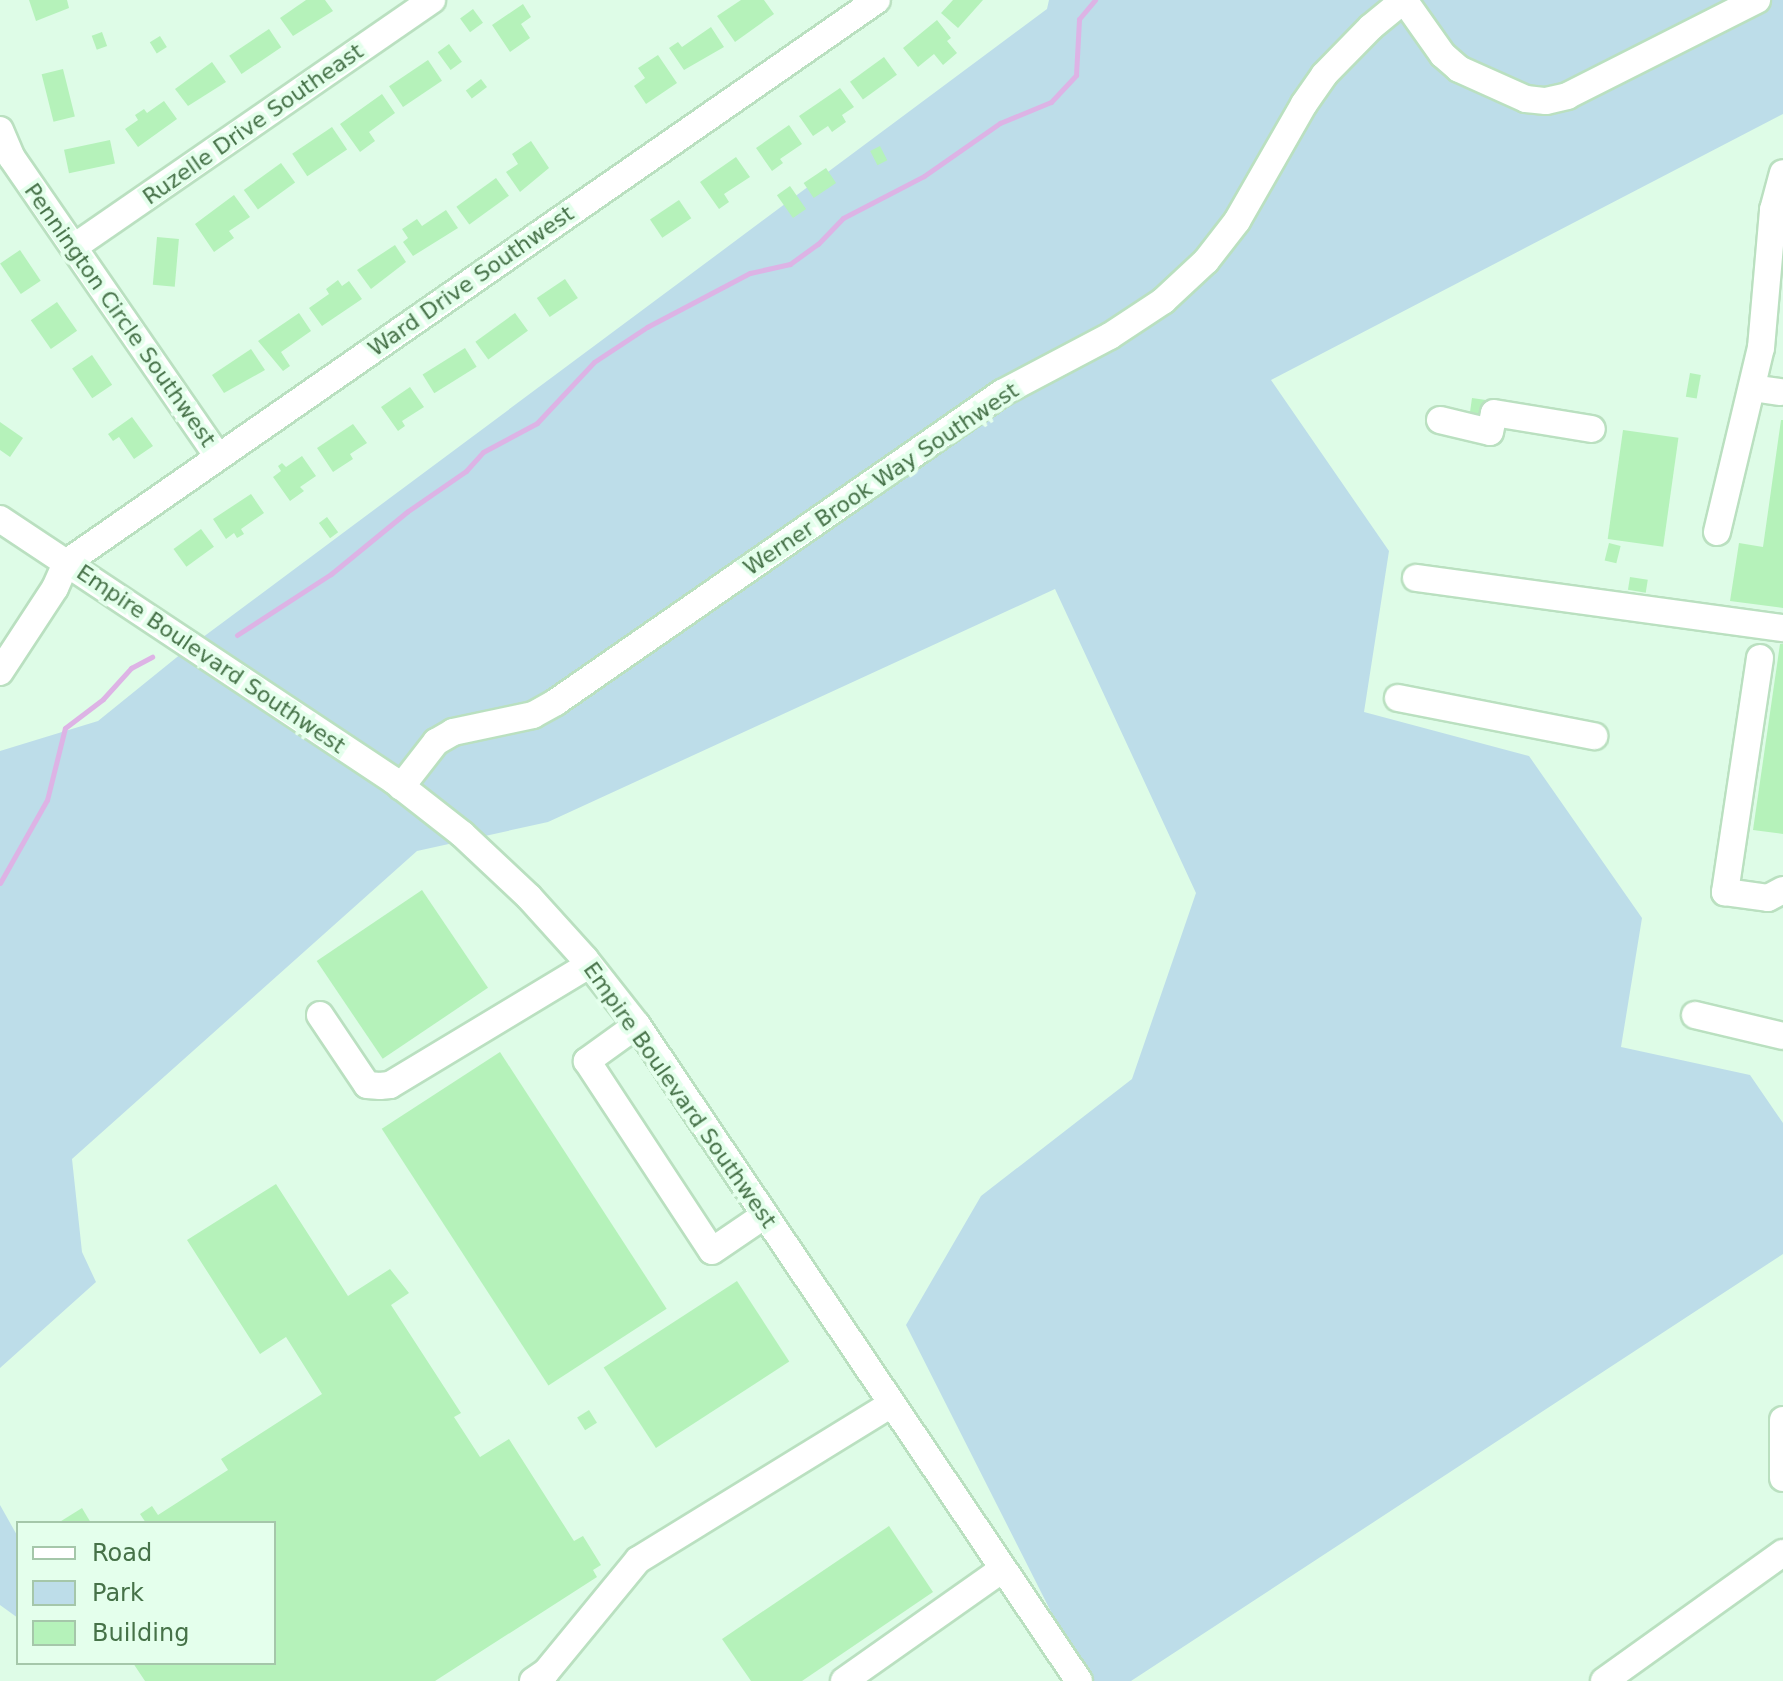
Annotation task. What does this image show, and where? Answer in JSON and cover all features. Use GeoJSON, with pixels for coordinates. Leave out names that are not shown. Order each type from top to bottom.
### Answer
{"type":"FeatureCollection","features":[{"type":"Feature","properties":{"kind":"street","name":"Ruzelle Drive Southeast"},"geometry":{"type":"LineString","coordinates":[[74,247],[432,0]]}},
{"type":"Feature","properties":{"kind":"street","name":"Ward Drive Southwest"},"geometry":{"type":"LineString","coordinates":[[66,563],[877,0]]}},
{"type":"Feature","properties":{"kind":"street"},"geometry":{"type":"LineString","coordinates":[[1404,0],[1443,55],[1459,69],[1526,99],[1546,101],[1567,96],[1757,0]]}},
{"type":"Feature","properties":{"kind":"street","name":"Werner Brook Way Southwest"},"geometry":{"type":"LineString","coordinates":[[401,787],[424,753],[436,742],[453,732],[507,723],[556,702],[1002,393],[1110,336],[1163,301],[1206,261],[1237,221],[1324,75],[1371,27],[1404,0]]}},
{"type":"Feature","properties":{"kind":"street","name":"Pennington Circle Southwest"},"geometry":{"type":"LineString","coordinates":[[0,130],[12,158],[218,457]]}},
{"type":"Feature","properties":{"kind":"street"},"geometry":{"type":"LineString","coordinates":[[1717,532],[1761,348],[1773,210],[1783,173]]}},
{"type":"Feature","properties":{"kind":"street"},"geometry":{"type":"LineString","coordinates":[[1752,388],[1781,392]]}},
{"type":"Feature","properties":{"kind":"street"},"geometry":{"type":"LineString","coordinates":[[1440,420],[1490,432],[1494,413],[1592,429]]}},
{"type":"Feature","properties":{"kind":"street","name":"Empire Boulevard Southwest"},"geometry":{"type":"LineString","coordinates":[[4,528],[66,563],[401,787],[462,834],[529,897],[637,1025],[1079,1681]]}},
{"type":"Feature","properties":{"kind":"street"},"geometry":{"type":"LineString","coordinates":[[0,672],[55,588],[66,563]]}},
{"type":"Feature","properties":{"kind":"street"},"geometry":{"type":"LineString","coordinates":[[1416,578],[1783,628]]}},
{"type":"Feature","properties":{"kind":"street"},"geometry":{"type":"LineString","coordinates":[[1760,658],[1725,892],[1768,898],[1783,890]]}},
{"type":"Feature","properties":{"kind":"street"},"geometry":{"type":"LineString","coordinates":[[1398,698],[1594,736]]}},
{"type":"Feature","properties":{"kind":"street"},"geometry":{"type":"LineString","coordinates":[[320,1015],[367,1085],[390,1085],[589,965]]}},
{"type":"Feature","properties":{"kind":"street"},"geometry":{"type":"LineString","coordinates":[[1695,1015],[1783,1036]]}},
{"type":"Feature","properties":{"kind":"street"},"geometry":{"type":"LineString","coordinates":[[637,1025],[587,1061],[712,1251],[765,1215]]}},
{"type":"Feature","properties":{"kind":"street"},"geometry":{"type":"LineString","coordinates":[[533,1681],[546,1672],[638,1560],[892,1404]]}},
{"type":"Feature","properties":{"kind":"street"},"geometry":{"type":"LineString","coordinates":[[1783,1420],[1783,1478]]}},
{"type":"Feature","properties":{"kind":"street"},"geometry":{"type":"LineString","coordinates":[[1604,1681],[1783,1553]]}},
{"type":"Feature","properties":{"kind":"street"},"geometry":{"type":"LineString","coordinates":[[844,1681],[1003,1569]]}},
{"type":"Feature","properties":{"kind":"green space"},"geometry":{"type":"Polygon","coordinates":[[[1049,0],[1783,0],[1783,114],[1271,380],[1389,551],[1364,712],[1529,756],[1642,918],[1621,1047],[1750,1075],[1783,1123],[1783,1254],[1131,1681],[1086,1681],[906,1325],[981,1196],[1132,1079],[1196,893],[1055,589],[548,822],[417,851],[72,1159],[82,1252],[96,1282],[0,1368],[0,751],[98,721],[187,649],[1047,9],[1049,0]]]}},
{"type":"Feature","properties":{"kind":"green space"},"geometry":{"type":"Polygon","coordinates":[[[0,1505],[16,1533],[16,1617],[0,1605],[0,1505]]]}},
{"type":"Feature","properties":{"kind":"building"},"geometry":{"type":"Polygon","coordinates":[[[29,0],[67,0],[69,8],[36,21],[29,0]]]}},
{"type":"Feature","properties":{"kind":"building"},"geometry":{"type":"Polygon","coordinates":[[[306,0],[325,0],[333,11],[293,36],[280,18],[306,0]]]}},
{"type":"Feature","properties":{"kind":"building"},"geometry":{"type":"Polygon","coordinates":[[[741,0],[764,0],[774,14],[735,42],[717,16],[741,0]]]}},
{"type":"Feature","properties":{"kind":"building"},"geometry":{"type":"Polygon","coordinates":[[[953,0],[983,0],[958,28],[941,13],[953,0]]]}},
{"type":"Feature","properties":{"kind":"building"},"geometry":{"type":"Polygon","coordinates":[[[523,4],[531,17],[521,24],[530,38],[510,52],[492,25],[523,4]]]}},
{"type":"Feature","properties":{"kind":"building"},"geometry":{"type":"Polygon","coordinates":[[[473,9],[483,23],[470,32],[460,18],[473,9]]]}},
{"type":"Feature","properties":{"kind":"building"},"geometry":{"type":"Polygon","coordinates":[[[937,20],[951,38],[947,41],[957,53],[943,65],[934,54],[918,67],[903,48],[937,20]]]}},
{"type":"Feature","properties":{"kind":"building"},"geometry":{"type":"Polygon","coordinates":[[[711,27],[724,47],[684,70],[669,48],[678,42],[682,47],[711,27]]]}},
{"type":"Feature","properties":{"kind":"building"},"geometry":{"type":"Polygon","coordinates":[[[269,29],[281,47],[242,74],[229,56],[269,29]]]}},
{"type":"Feature","properties":{"kind":"building"},"geometry":{"type":"Polygon","coordinates":[[[102,32],[107,46],[97,50],[92,36],[102,32]]]}},
{"type":"Feature","properties":{"kind":"building"},"geometry":{"type":"Polygon","coordinates":[[[160,36],[167,47],[157,53],[150,42],[160,36]]]}},
{"type":"Feature","properties":{"kind":"building"},"geometry":{"type":"Polygon","coordinates":[[[449,44],[462,62],[451,70],[438,52],[449,44]]]}},
{"type":"Feature","properties":{"kind":"building"},"geometry":{"type":"Polygon","coordinates":[[[658,55],[677,83],[646,104],[634,86],[645,78],[638,68],[658,55]]]}},
{"type":"Feature","properties":{"kind":"building"},"geometry":{"type":"Polygon","coordinates":[[[884,57],[897,75],[863,99],[850,82],[884,57]]]}},
{"type":"Feature","properties":{"kind":"building"},"geometry":{"type":"Polygon","coordinates":[[[428,60],[442,81],[403,107],[389,86],[428,60]]]}},
{"type":"Feature","properties":{"kind":"building"},"geometry":{"type":"Polygon","coordinates":[[[212,62],[226,82],[188,106],[175,89],[212,62]]]}},
{"type":"Feature","properties":{"kind":"building"},"geometry":{"type":"Polygon","coordinates":[[[63,69],[75,117],[54,122],[42,74],[63,69]]]}},
{"type":"Feature","properties":{"kind":"building"},"geometry":{"type":"Polygon","coordinates":[[[481,79],[487,87],[472,98],[466,90],[481,79]]]}},
{"type":"Feature","properties":{"kind":"building"},"geometry":{"type":"Polygon","coordinates":[[[840,88],[854,107],[842,115],[846,122],[832,132],[828,126],[813,136],[799,116],[840,88]]]}},
{"type":"Feature","properties":{"kind":"building"},"geometry":{"type":"Polygon","coordinates":[[[382,94],[395,113],[369,132],[375,141],[360,152],[340,124],[382,94]]]}},
{"type":"Feature","properties":{"kind":"building"},"geometry":{"type":"Polygon","coordinates":[[[164,101],[177,119],[138,147],[125,129],[138,120],[135,115],[144,109],[147,113],[164,101]]]}},
{"type":"Feature","properties":{"kind":"building"},"geometry":{"type":"Polygon","coordinates":[[[789,125],[802,144],[780,159],[783,163],[772,171],[756,148],[789,125]]]}},
{"type":"Feature","properties":{"kind":"building"},"geometry":{"type":"Polygon","coordinates":[[[332,127],[347,149],[307,176],[292,154],[332,127]]]}},
{"type":"Feature","properties":{"kind":"building"},"geometry":{"type":"Polygon","coordinates":[[[110,140],[115,163],[69,173],[64,150],[110,140]]]}},
{"type":"Feature","properties":{"kind":"building"},"geometry":{"type":"Polygon","coordinates":[[[531,141],[549,168],[520,192],[506,172],[518,164],[512,154],[531,141]]]}},
{"type":"Feature","properties":{"kind":"building"},"geometry":{"type":"Polygon","coordinates":[[[880,146],[887,160],[877,165],[870,151],[880,146]]]}},
{"type":"Feature","properties":{"kind":"building"},"geometry":{"type":"Polygon","coordinates":[[[736,157],[750,177],[724,194],[729,202],[719,209],[700,182],[736,157]]]}},
{"type":"Feature","properties":{"kind":"building"},"geometry":{"type":"Polygon","coordinates":[[[281,163],[295,182],[258,209],[244,190],[281,163]]]}},
{"type":"Feature","properties":{"kind":"building"},"geometry":{"type":"Polygon","coordinates":[[[826,168],[836,183],[814,198],[804,183],[826,168]]]}},
{"type":"Feature","properties":{"kind":"building"},"geometry":{"type":"Polygon","coordinates":[[[496,178],[509,196],[469,225],[456,207],[496,178]]]}},
{"type":"Feature","properties":{"kind":"building"},"geometry":{"type":"Polygon","coordinates":[[[790,186],[806,209],[793,218],[777,195],[790,186]]]}},
{"type":"Feature","properties":{"kind":"building"},"geometry":{"type":"Polygon","coordinates":[[[234,195],[250,217],[229,231],[234,238],[214,252],[195,224],[234,195]]]}},
{"type":"Feature","properties":{"kind":"building"},"geometry":{"type":"Polygon","coordinates":[[[679,200],[691,218],[662,238],[650,220],[679,200]]]}},
{"type":"Feature","properties":{"kind":"building"},"geometry":{"type":"Polygon","coordinates":[[[446,210],[458,228],[413,256],[403,242],[408,238],[402,229],[417,219],[422,226],[446,210]]]}},
{"type":"Feature","properties":{"kind":"building"},"geometry":{"type":"Polygon","coordinates":[[[157,237],[179,239],[175,287],[153,285],[157,237]]]}},
{"type":"Feature","properties":{"kind":"building"},"geometry":{"type":"Polygon","coordinates":[[[395,245],[406,262],[371,289],[357,270],[395,245]]]}},
{"type":"Feature","properties":{"kind":"building"},"geometry":{"type":"Polygon","coordinates":[[[20,250],[41,281],[21,294],[0,263],[20,250]]]}},
{"type":"Feature","properties":{"kind":"building"},"geometry":{"type":"Polygon","coordinates":[[[565,279],[578,298],[550,317],[537,298],[565,279]]]}},
{"type":"Feature","properties":{"kind":"building"},"geometry":{"type":"Polygon","coordinates":[[[338,280],[342,286],[349,281],[362,299],[322,326],[309,308],[329,294],[326,289],[338,280]]]}},
{"type":"Feature","properties":{"kind":"building"},"geometry":{"type":"Polygon","coordinates":[[[57,302],[77,331],[51,349],[31,320],[57,302]]]}},
{"type":"Feature","properties":{"kind":"building"},"geometry":{"type":"Polygon","coordinates":[[[299,313],[311,331],[281,352],[290,366],[283,371],[258,341],[299,313]]]}},
{"type":"Feature","properties":{"kind":"building"},"geometry":{"type":"Polygon","coordinates":[[[515,313],[528,331],[488,360],[475,342],[515,313]]]}},
{"type":"Feature","properties":{"kind":"building"},"geometry":{"type":"Polygon","coordinates":[[[465,348],[477,367],[434,393],[423,374],[465,348]]]}},
{"type":"Feature","properties":{"kind":"building"},"geometry":{"type":"Polygon","coordinates":[[[251,349],[265,370],[224,393],[212,375],[251,349]]]}},
{"type":"Feature","properties":{"kind":"building"},"geometry":{"type":"Polygon","coordinates":[[[92,355],[112,385],[92,398],[72,368],[92,355]]]}},
{"type":"Feature","properties":{"kind":"building"},"geometry":{"type":"Polygon","coordinates":[[[1690,373],[1701,375],[1697,399],[1686,397],[1690,373]]]}},
{"type":"Feature","properties":{"kind":"building"},"geometry":{"type":"Polygon","coordinates":[[[410,387],[424,407],[402,421],[405,426],[398,431],[381,407],[410,387]]]}},
{"type":"Feature","properties":{"kind":"building"},"geometry":{"type":"Polygon","coordinates":[[[1472,398],[1486,400],[1484,416],[1470,414],[1472,398]]]}},
{"type":"Feature","properties":{"kind":"building"},"geometry":{"type":"Polygon","coordinates":[[[132,417],[153,446],[134,459],[119,437],[113,441],[108,434],[132,417]]]}},
{"type":"Feature","properties":{"kind":"building"},"geometry":{"type":"Polygon","coordinates":[[[1781,420],[1783,608],[1730,601],[1739,543],[1763,547],[1781,420]]]}},
{"type":"Feature","properties":{"kind":"building"},"geometry":{"type":"Polygon","coordinates":[[[0,422],[23,438],[10,457],[0,450],[0,422]]]}},
{"type":"Feature","properties":{"kind":"building"},"geometry":{"type":"Polygon","coordinates":[[[353,424],[367,443],[350,454],[353,459],[333,472],[317,448],[353,424]]]}},
{"type":"Feature","properties":{"kind":"building"},"geometry":{"type":"Polygon","coordinates":[[[1623,430],[1678,438],[1663,547],[1608,539],[1623,430]]]}},
{"type":"Feature","properties":{"kind":"building"},"geometry":{"type":"Polygon","coordinates":[[[302,456],[316,476],[300,487],[304,491],[290,501],[273,477],[281,471],[278,466],[282,463],[286,467],[302,456]]]}},
{"type":"Feature","properties":{"kind":"building"},"geometry":{"type":"Polygon","coordinates":[[[251,494],[264,513],[241,529],[244,534],[237,538],[234,533],[226,539],[213,519],[251,494]]]}},
{"type":"Feature","properties":{"kind":"building"},"geometry":{"type":"Polygon","coordinates":[[[327,517],[338,532],[330,538],[319,523],[327,517]]]}},
{"type":"Feature","properties":{"kind":"building"},"geometry":{"type":"Polygon","coordinates":[[[201,529],[214,547],[186,567],[173,549],[201,529]]]}},
{"type":"Feature","properties":{"kind":"building"},"geometry":{"type":"Polygon","coordinates":[[[1609,543],[1621,546],[1616,563],[1605,560],[1609,543]]]}},
{"type":"Feature","properties":{"kind":"building"},"geometry":{"type":"Polygon","coordinates":[[[1630,577],[1648,580],[1646,593],[1628,590],[1630,577]]]}},
{"type":"Feature","properties":{"kind":"building"},"geometry":{"type":"Polygon","coordinates":[[[1780,644],[1783,644],[1783,834],[1753,830],[1780,644]]]}},
{"type":"Feature","properties":{"kind":"building"},"geometry":{"type":"Polygon","coordinates":[[[422,890],[488,988],[383,1059],[317,961],[422,890]]]}},
{"type":"Feature","properties":{"kind":"building"},"geometry":{"type":"Polygon","coordinates":[[[500,1052],[667,1309],[548,1385],[382,1129],[500,1052]]]}},
{"type":"Feature","properties":{"kind":"building"},"geometry":{"type":"Polygon","coordinates":[[[276,1184],[348,1296],[390,1269],[409,1293],[391,1305],[461,1413],[454,1417],[480,1457],[509,1439],[574,1541],[583,1536],[601,1565],[593,1570],[597,1577],[435,1681],[145,1681],[134,1665],[276,1665],[276,1521],[145,1521],[140,1514],[152,1506],[158,1515],[228,1470],[221,1459],[322,1394],[286,1337],[260,1354],[187,1240],[276,1184]]]}},
{"type":"Feature","properties":{"kind":"building"},"geometry":{"type":"Polygon","coordinates":[[[737,1281],[789,1362],[656,1448],[604,1368],[737,1281]]]}},
{"type":"Feature","properties":{"kind":"building"},"geometry":{"type":"Polygon","coordinates":[[[589,1410],[597,1423],[585,1430],[577,1417],[589,1410]]]}},
{"type":"Feature","properties":{"kind":"building"},"geometry":{"type":"Polygon","coordinates":[[[82,1508],[90,1521],[61,1521],[82,1508]]]}},
{"type":"Feature","properties":{"kind":"building"},"geometry":{"type":"Polygon","coordinates":[[[889,1526],[933,1592],[802,1681],[751,1681],[722,1639],[889,1526]]]}},
{"type":"Feature","properties":{"kind":"waterway"},"geometry":{"type":"LineString","coordinates":[[237,635],[331,574],[408,511],[466,471],[483,452],[537,423],[594,362],[647,327],[750,273],[790,264],[818,244],[843,218],[924,176],[1000,123],[1051,102],[1076,75],[1079,19],[1095,0]]}},
{"type":"Feature","properties":{"kind":"waterway"},"geometry":{"type":"LineString","coordinates":[[0,883],[47,800],[65,728],[103,699],[131,668],[152,657]]}}]}
